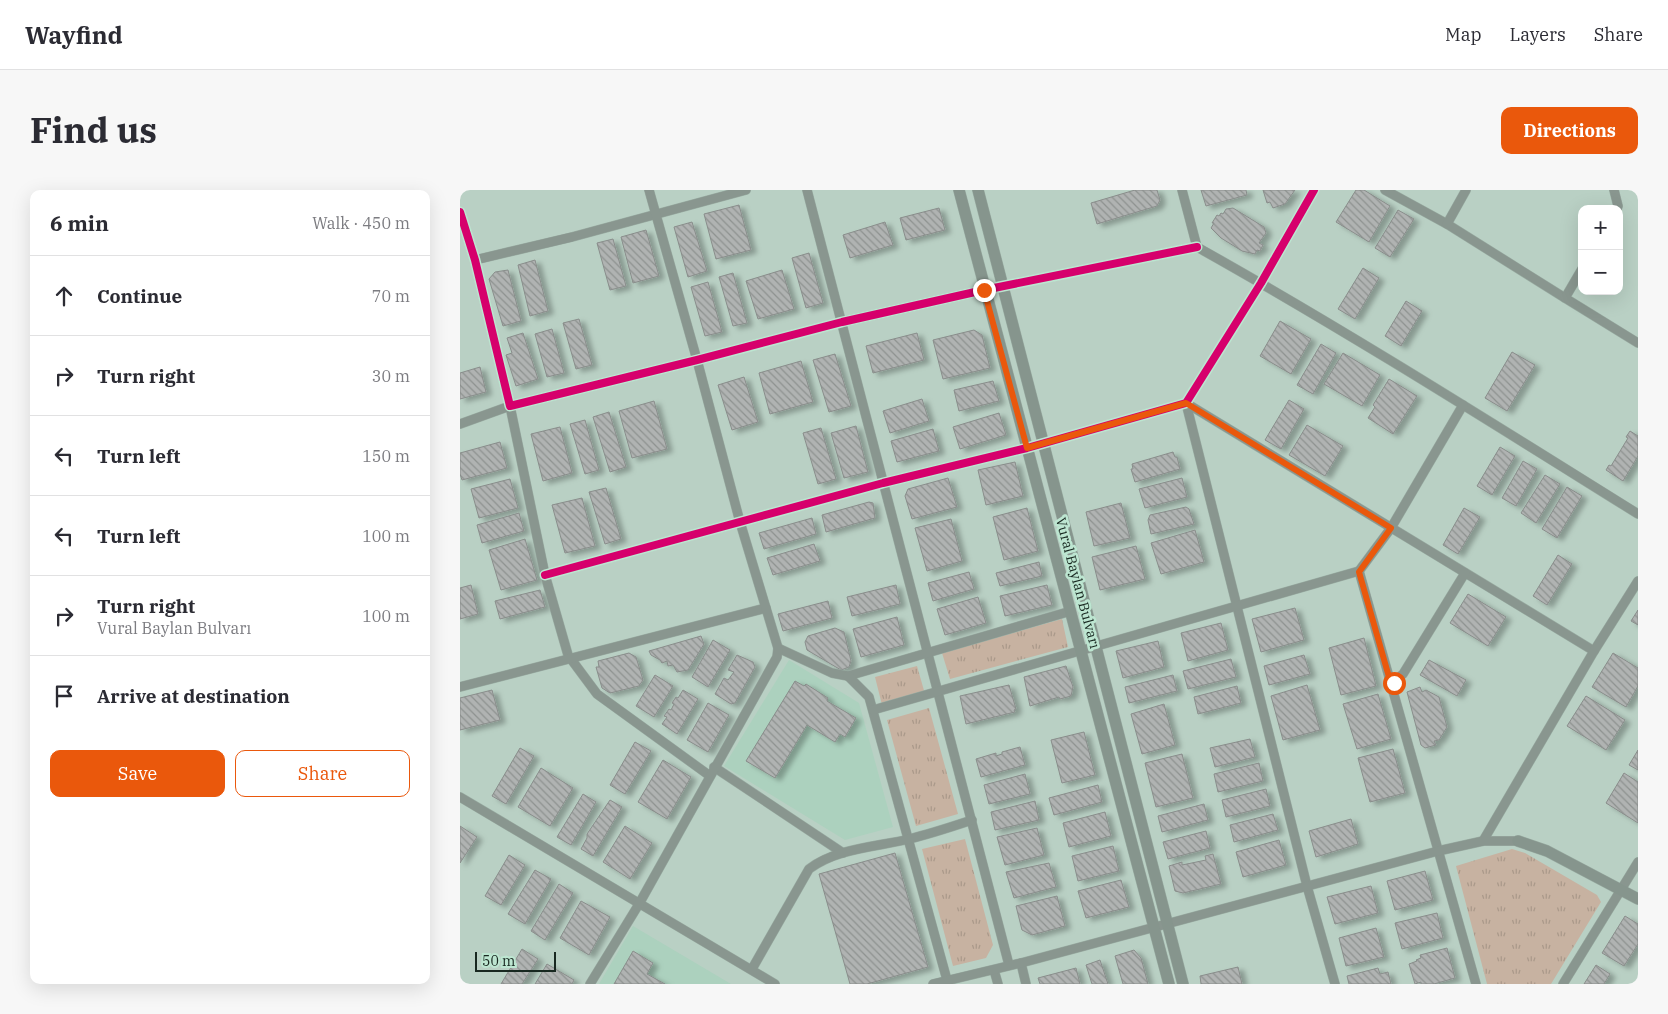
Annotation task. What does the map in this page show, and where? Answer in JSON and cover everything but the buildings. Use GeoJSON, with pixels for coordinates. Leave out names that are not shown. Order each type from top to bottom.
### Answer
{"type":"FeatureCollection","features":[{"type":"Feature","properties":{"kind":"main road","name":"Vural Baylan Bulvarı"},"geometry":{"type":"LineString","coordinates":[[959,190],[1169,984]]}},
{"type":"Feature","properties":{"kind":"main road","name":"Vural Baylan Bulvarı"},"geometry":{"type":"LineString","coordinates":[[978,190],[1183,984]]}},
{"type":"Feature","properties":{"kind":"main road"},"geometry":{"type":"LineString","coordinates":[[1518,840],[1547,850],[1638,899]]}},
{"type":"Feature","properties":{"kind":"street"},"geometry":{"type":"LineString","coordinates":[[590,984],[639,904],[777,657],[778,648],[740,522],[649,190]]}},
{"type":"Feature","properties":{"kind":"street"},"geometry":{"type":"LineString","coordinates":[[475,260],[656,215],[746,190]]}},
{"type":"Feature","properties":{"kind":"street"},"geometry":{"type":"LineString","coordinates":[[807,190],[1009,965]]}},
{"type":"Feature","properties":{"kind":"street"},"geometry":{"type":"LineString","coordinates":[[1182,190],[1197,247]]}},
{"type":"Feature","properties":{"kind":"street"},"geometry":{"type":"LineString","coordinates":[[545,575],[883,483],[1027,448],[1186,403],[1261,283],[1314,190]]}},
{"type":"Feature","properties":{"kind":"street"},"geometry":{"type":"LineString","coordinates":[[1385,190],[1447,224],[1638,343]]}},
{"type":"Feature","properties":{"kind":"street"},"geometry":{"type":"LineString","coordinates":[[1447,224],[1466,190]]}},
{"type":"Feature","properties":{"kind":"street"},"geometry":{"type":"LineString","coordinates":[[1614,190],[1618,205]]}},
{"type":"Feature","properties":{"kind":"street"},"geometry":{"type":"LineString","coordinates":[[460,212],[475,260],[510,406],[545,575],[570,659],[597,694],[712,772],[843,853]]}},
{"type":"Feature","properties":{"kind":"street"},"geometry":{"type":"LineString","coordinates":[[460,424],[510,406],[842,322],[984,290],[1197,247],[1261,283],[1463,405],[1638,514]]}},
{"type":"Feature","properties":{"kind":"street"},"geometry":{"type":"LineString","coordinates":[[1565,298],[1578,276]]}},
{"type":"Feature","properties":{"kind":"street"},"geometry":{"type":"LineString","coordinates":[[1186,403],[1594,651]]}},
{"type":"Feature","properties":{"kind":"street"},"geometry":{"type":"LineString","coordinates":[[1186,403],[1307,886],[1335,984]]}},
{"type":"Feature","properties":{"kind":"street"},"geometry":{"type":"LineString","coordinates":[[873,710],[1359,572],[1391,528],[1463,405]]}},
{"type":"Feature","properties":{"kind":"street"},"geometry":{"type":"LineString","coordinates":[[1359,572],[1476,984]]}},
{"type":"Feature","properties":{"kind":"street"},"geometry":{"type":"LineString","coordinates":[[1391,684],[1402,674],[1465,573]]}},
{"type":"Feature","properties":{"kind":"street"},"geometry":{"type":"LineString","coordinates":[[1483,840],[1594,651],[1638,581]]}},
{"type":"Feature","properties":{"kind":"street"},"geometry":{"type":"LineString","coordinates":[[460,687],[766,608]]}},
{"type":"Feature","properties":{"kind":"street"},"geometry":{"type":"LineString","coordinates":[[778,648],[832,673],[848,676],[1071,611]]}},
{"type":"Feature","properties":{"kind":"street"},"geometry":{"type":"LineString","coordinates":[[848,676],[869,697],[947,980]]}},
{"type":"Feature","properties":{"kind":"street"},"geometry":{"type":"LineString","coordinates":[[460,797],[775,984]]}},
{"type":"Feature","properties":{"kind":"street"},"geometry":{"type":"LineString","coordinates":[[752,969],[809,869],[820,860],[843,853],[909,839],[972,820]]}},
{"type":"Feature","properties":{"kind":"street"},"geometry":{"type":"LineString","coordinates":[[933,984],[1021,963],[1438,850],[1483,840],[1518,840]]}},
{"type":"Feature","properties":{"kind":"street"},"geometry":{"type":"LineString","coordinates":[[1563,984],[1638,862]]}},
{"type":"Feature","properties":{"kind":"street"},"geometry":{"type":"LineString","coordinates":[[1021,963],[1026,984]]}},
{"type":"Feature","properties":{"kind":"street"},"geometry":{"type":"LineString","coordinates":[[994,970],[998,984]]}},
{"type":"Feature","properties":{"kind":"shaded area"},"geometry":{"type":"Polygon","coordinates":[[[789,660],[859,703],[893,827],[845,840],[724,766],[789,660]]]}},
{"type":"Feature","properties":{"kind":"shaded area"},"geometry":{"type":"Polygon","coordinates":[[[633,926],[731,984],[599,984],[633,926]]]}},
{"type":"Feature","properties":{"kind":"green space"},"geometry":{"type":"Polygon","coordinates":[[[1062,619],[1068,647],[950,679],[942,653],[1062,619]]]}},
{"type":"Feature","properties":{"kind":"green space"},"geometry":{"type":"Polygon","coordinates":[[[917,666],[925,694],[882,705],[875,677],[917,666]]]}},
{"type":"Feature","properties":{"kind":"green space"},"geometry":{"type":"Polygon","coordinates":[[[929,708],[958,814],[916,826],[887,720],[929,708]]]}},
{"type":"Feature","properties":{"kind":"green space"},"geometry":{"type":"Polygon","coordinates":[[[965,839],[993,945],[986,958],[953,966],[922,849],[965,839]]]}},
{"type":"Feature","properties":{"kind":"green space"},"geometry":{"type":"Polygon","coordinates":[[[1512,849],[1525,853],[1597,895],[1601,902],[1551,984],[1487,984],[1456,866],[1512,849]]]}},
{"type":"Feature","properties":{"kind":"cycle path"},"geometry":{"type":"LineString","coordinates":[[545,575],[883,483],[1027,448],[1186,403],[1261,283],[1314,190]]}},
{"type":"Feature","properties":{"kind":"cycle path"},"geometry":{"type":"LineString","coordinates":[[460,212],[475,260],[510,406],[842,322],[984,290],[1197,247]]}},
{"type":"Feature","properties":{"kind":"route"},"geometry":{"type":"LineString","coordinates":[[984,290],[1027,448],[1186,403],[1391,528],[1359,572],[1391,684],[1394,683]]}}]}
